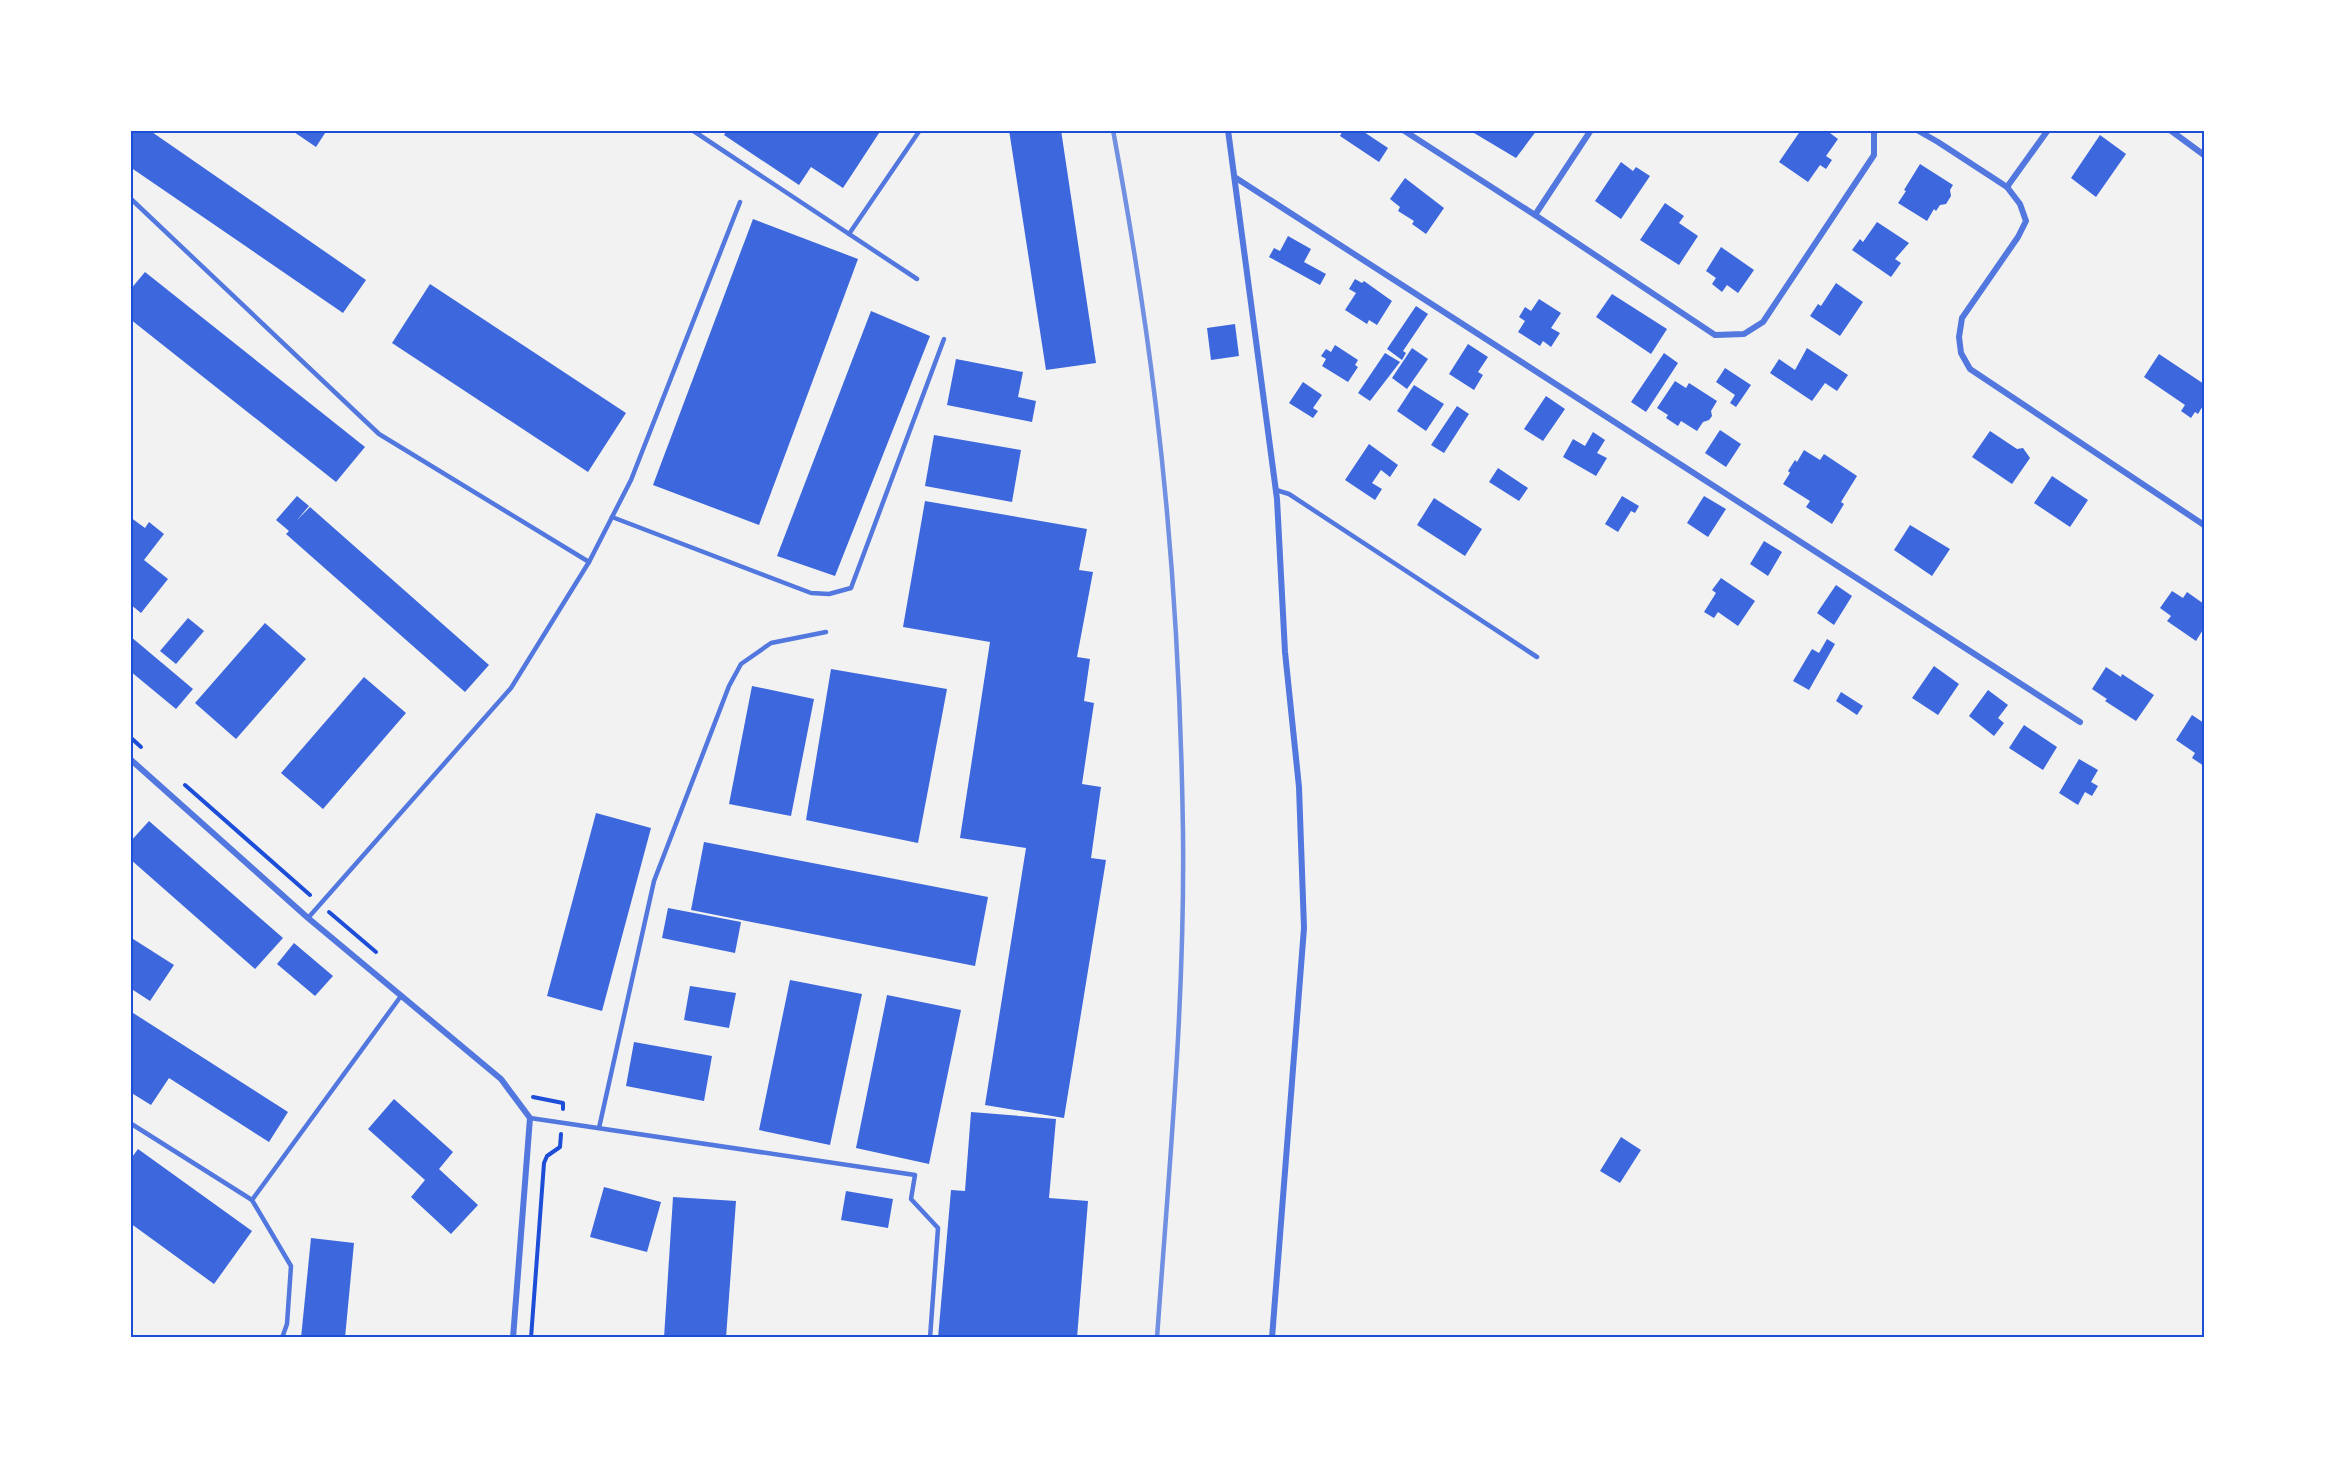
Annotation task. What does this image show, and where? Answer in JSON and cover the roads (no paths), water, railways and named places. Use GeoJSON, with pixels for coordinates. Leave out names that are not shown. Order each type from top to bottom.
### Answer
{"type":"FeatureCollection","features":[{"type":"Feature","properties":{"kind":"street"},"geometry":{"type":"LineString","coordinates":[[1228,130],[1276,490],[1285,652],[1299,787],[1304,927],[1272,1338]]}},
{"type":"Feature","properties":{"kind":"street"},"geometry":{"type":"LineString","coordinates":[[1403,130],[1715,335],[1744,334],[1763,322],[1874,155],[1874,130]]}},
{"type":"Feature","properties":{"kind":"street"},"geometry":{"type":"LineString","coordinates":[[1535,215],[1591,130]]}},
{"type":"Feature","properties":{"kind":"street"},"geometry":{"type":"LineString","coordinates":[[1917,130],[2007,187],[2020,204],[2026,221],[2018,237],[1962,318],[1959,337],[1961,353],[1970,369],[2205,525]]}},
{"type":"Feature","properties":{"kind":"street"},"geometry":{"type":"LineString","coordinates":[[2007,187],[2048,130]]}},
{"type":"Feature","properties":{"kind":"street"},"geometry":{"type":"LineString","coordinates":[[2170,130],[2205,154]]}},
{"type":"Feature","properties":{"kind":"street"},"geometry":{"type":"LineString","coordinates":[[1236,177],[2080,722]]}},
{"type":"Feature","properties":{"kind":"street"},"geometry":{"type":"LineString","coordinates":[[130,759],[308,918],[501,1079],[530,1118],[513,1338]]}},
{"type":"Feature","properties":{"kind":"lane"},"geometry":{"type":"LineString","coordinates":[[692,130],[917,279]]}},
{"type":"Feature","properties":{"kind":"lane"},"geometry":{"type":"LineString","coordinates":[[849,234],[920,130]]}},
{"type":"Feature","properties":{"kind":"lane"},"geometry":{"type":"LineString","coordinates":[[130,198],[379,434],[589,562]]}},
{"type":"Feature","properties":{"kind":"lane"},"geometry":{"type":"LineString","coordinates":[[308,918],[512,688],[589,562],[631,480],[740,202]]}},
{"type":"Feature","properties":{"kind":"lane"},"geometry":{"type":"LineString","coordinates":[[612,517],[811,593],[829,594],[851,588],[944,339]]}},
{"type":"Feature","properties":{"kind":"lane"},"geometry":{"type":"LineString","coordinates":[[1276,490],[1289,494],[1537,657]]}},
{"type":"Feature","properties":{"kind":"lane"},"geometry":{"type":"LineString","coordinates":[[599,1128],[654,882],[729,686],[741,664],[771,643],[826,632]]}},
{"type":"Feature","properties":{"kind":"lane"},"geometry":{"type":"LineString","coordinates":[[252,1200],[401,996]]}},
{"type":"Feature","properties":{"kind":"lane"},"geometry":{"type":"LineString","coordinates":[[530,1118],[915,1175],[911,1199],[938,1228],[930,1338]]}},
{"type":"Feature","properties":{"kind":"lane"},"geometry":{"type":"LineString","coordinates":[[130,1123],[252,1200],[291,1266],[287,1324],[282,1338]]}},
{"type":"Feature","properties":{"kind":"railway"},"geometry":{"type":"LineString","coordinates":[[1113,130],[1137,268],[1162,460],[1175,620],[1180,726],[1183,896],[1179,1022],[1157,1338]]}}]}
